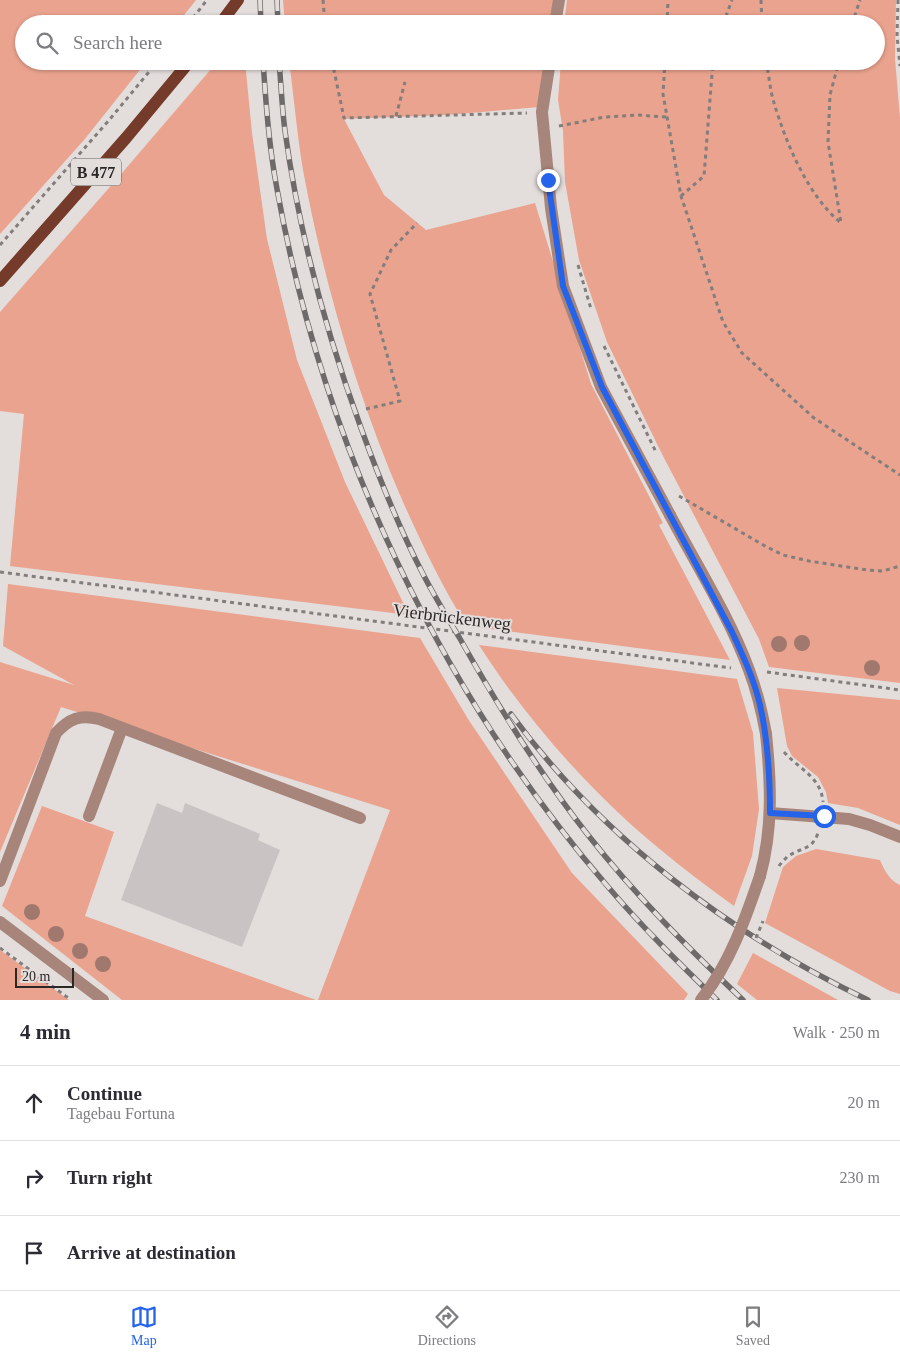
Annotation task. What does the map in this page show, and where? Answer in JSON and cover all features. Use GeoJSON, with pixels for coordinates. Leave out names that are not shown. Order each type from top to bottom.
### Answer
{"type":"FeatureCollection","features":[{"type":"Feature","properties":{"kind":"main road"},"geometry":{"type":"LineString","coordinates":[[227,15],[238,0]]}},
{"type":"Feature","properties":{"kind":"main road","name":"B 477"},"geometry":{"type":"LineString","coordinates":[[0,281],[126,138],[183,70]]}},
{"type":"Feature","properties":{"kind":"street"},"geometry":{"type":"LineString","coordinates":[[556,15],[559,0]]}},
{"type":"Feature","properties":{"kind":"street"},"geometry":{"type":"LineString","coordinates":[[549,70],[542,112],[551,208],[563,286],[602,387],[732,632],[746,662],[760,703],[766,734],[770,776],[770,813],[765,858],[735,944],[725,965],[701,1000]]}},
{"type":"Feature","properties":{"kind":"street"},"geometry":{"type":"LineString","coordinates":[[0,881],[56,733],[71,719],[81,716],[99,719],[360,818]]}},
{"type":"Feature","properties":{"kind":"street"},"geometry":{"type":"LineString","coordinates":[[89,816],[122,728]]}},
{"type":"Feature","properties":{"kind":"street"},"geometry":{"type":"LineString","coordinates":[[770,813],[849,819],[870,825],[900,838]]}},
{"type":"Feature","properties":{"kind":"street"},"geometry":{"type":"LineString","coordinates":[[0,922],[104,1000]]}},
{"type":"Feature","properties":{"kind":"path"},"geometry":{"type":"LineString","coordinates":[[195,15],[207,0]]}},
{"type":"Feature","properties":{"kind":"path"},"geometry":{"type":"LineString","coordinates":[[323,0],[324,15]]}},
{"type":"Feature","properties":{"kind":"path"},"geometry":{"type":"LineString","coordinates":[[667,15],[668,0]]}},
{"type":"Feature","properties":{"kind":"path"},"geometry":{"type":"LineString","coordinates":[[726,15],[732,0]]}},
{"type":"Feature","properties":{"kind":"path"},"geometry":{"type":"LineString","coordinates":[[761,0],[762,15]]}},
{"type":"Feature","properties":{"kind":"path"},"geometry":{"type":"LineString","coordinates":[[855,15],[860,0]]}},
{"type":"Feature","properties":{"kind":"path"},"geometry":{"type":"LineString","coordinates":[[898,0],[897,36],[900,66]]}},
{"type":"Feature","properties":{"kind":"path"},"geometry":{"type":"LineString","coordinates":[[0,245],[150,70]]}},
{"type":"Feature","properties":{"kind":"path"},"geometry":{"type":"LineString","coordinates":[[334,70],[344,118],[542,112],[552,117],[558,126],[559,134]]}},
{"type":"Feature","properties":{"kind":"path"},"geometry":{"type":"LineString","coordinates":[[664,70],[663,94],[666,117],[681,196],[723,322],[742,353],[814,418],[900,475]]}},
{"type":"Feature","properties":{"kind":"path"},"geometry":{"type":"LineString","coordinates":[[681,196],[704,176],[712,70]]}},
{"type":"Feature","properties":{"kind":"path"},"geometry":{"type":"LineString","coordinates":[[768,70],[774,102],[788,142],[811,189],[832,216],[841,223],[828,142],[830,95],[837,70]]}},
{"type":"Feature","properties":{"kind":"path"},"geometry":{"type":"LineString","coordinates":[[396,116],[405,82]]}},
{"type":"Feature","properties":{"kind":"path"},"geometry":{"type":"LineString","coordinates":[[558,126],[605,117],[637,115],[666,117]]}},
{"type":"Feature","properties":{"kind":"path"},"geometry":{"type":"LineString","coordinates":[[366,409],[400,401],[370,294],[390,250],[417,222]]}},
{"type":"Feature","properties":{"kind":"path"},"geometry":{"type":"LineString","coordinates":[[575,257],[591,312]]}},
{"type":"Feature","properties":{"kind":"path"},"geometry":{"type":"LineString","coordinates":[[601,338],[657,453]]}},
{"type":"Feature","properties":{"kind":"path"},"geometry":{"type":"LineString","coordinates":[[674,488],[682,503]]}},
{"type":"Feature","properties":{"kind":"path"},"geometry":{"type":"LineString","coordinates":[[678,496],[783,555],[809,562],[867,570],[883,571],[900,566]]}},
{"type":"Feature","properties":{"kind":"path","name":"Vierbrückenweg"},"geometry":{"type":"LineString","coordinates":[[0,572],[732,668]]}},
{"type":"Feature","properties":{"kind":"path"},"geometry":{"type":"LineString","coordinates":[[762,672],[900,690]]}},
{"type":"Feature","properties":{"kind":"path"},"geometry":{"type":"LineString","coordinates":[[0,948],[71,1000]]}},
{"type":"Feature","properties":{"kind":"shaded area"},"geometry":{"type":"Polygon","coordinates":[[[0,0],[196,0],[184,15],[15,15],[15,70],[140,70],[84,140],[0,234],[0,0]]]}},
{"type":"Feature","properties":{"kind":"shaded area"},"geometry":{"type":"Polygon","coordinates":[[[283,0],[557,0],[554,15],[284,15],[283,0]]]}},
{"type":"Feature","properties":{"kind":"shaded area"},"geometry":{"type":"Polygon","coordinates":[[[567,0],[896,0],[895,59],[900,118],[900,683],[769,667],[759,639],[663,456],[607,342],[579,260],[565,182],[563,131],[558,100],[560,70],[885,70],[885,15],[565,15],[567,0]]]}},
{"type":"Feature","properties":{"kind":"shaded area"},"geometry":{"type":"Polygon","coordinates":[[[210,70],[246,70],[252,133],[267,239],[297,360],[345,482],[409,615],[10,566],[24,414],[0,411],[0,312],[210,70]]]}},
{"type":"Feature","properties":{"kind":"shaded area"},"geometry":{"type":"Polygon","coordinates":[[[290,70],[545,70],[539,107],[447,115],[344,119],[384,195],[426,230],[535,203],[591,384],[663,523],[659,525],[730,660],[467,626],[425,549],[386,462],[371,421],[332,297],[311,212],[301,156],[290,70]]]}},
{"type":"Feature","properties":{"kind":"shaded area"},"geometry":{"type":"Polygon","coordinates":[[[8,584],[420,638],[468,719],[572,873],[688,994],[684,1000],[318,1000],[390,810],[61,707],[0,852],[0,662],[74,685],[3,646],[8,584]]]}},
{"type":"Feature","properties":{"kind":"shaded area"},"geometry":{"type":"Polygon","coordinates":[[[479,645],[737,679],[753,733],[759,809],[752,856],[734,906],[661,850],[610,805],[539,728],[479,645]]]}},
{"type":"Feature","properties":{"kind":"shaded area"},"geometry":{"type":"Polygon","coordinates":[[[777,688],[900,700],[900,825],[858,808],[828,803],[826,792],[818,777],[792,756],[787,746],[777,688]]]}},
{"type":"Feature","properties":{"kind":"shaded area"},"geometry":{"type":"Polygon","coordinates":[[[42,806],[114,832],[85,916],[316,1000],[122,1000],[2,906],[42,806]]]}},
{"type":"Feature","properties":{"kind":"shaded area"},"geometry":{"type":"Polygon","coordinates":[[[816,849],[880,860],[888,875],[900,885],[900,994],[890,991],[765,923],[783,867],[796,856],[816,849]]]}},
{"type":"Feature","properties":{"kind":"shaded area"},"geometry":{"type":"Polygon","coordinates":[[[0,950],[69,1000],[0,1000],[0,950]]]}},
{"type":"Feature","properties":{"kind":"shaded area"},"geometry":{"type":"Polygon","coordinates":[[[753,953],[838,1000],[757,1000],[737,984],[753,953]]]}},
{"type":"Feature","properties":{"kind":"building"},"geometry":{"type":"Polygon","coordinates":[[[157,803],[182,813],[185,803],[260,834],[258,840],[280,850],[242,947],[121,900],[157,803]]]}},
{"type":"Feature","properties":{"kind":"railway"},"geometry":{"type":"LineString","coordinates":[[260,0],[261,15]]}},
{"type":"Feature","properties":{"kind":"railway"},"geometry":{"type":"LineString","coordinates":[[277,0],[278,15]]}},
{"type":"Feature","properties":{"kind":"railway"},"geometry":{"type":"LineString","coordinates":[[264,70],[274,173],[298,284],[324,379],[357,471],[396,561],[441,648],[492,732],[548,812],[622,903],[662,946],[717,1000]]}},
{"type":"Feature","properties":{"kind":"railway"},"geometry":{"type":"LineString","coordinates":[[280,70],[284,122],[291,169],[315,282],[348,392],[406,540],[424,576],[504,714],[570,812],[643,900],[743,1000]]}},
{"type":"Feature","properties":{"kind":"railway"},"geometry":{"type":"LineString","coordinates":[[511,714],[547,759],[585,801],[627,841],[672,879],[767,945],[817,974],[868,1000]]}},
{"type":"Feature","properties":{"kind":"route"},"geometry":{"type":"LineString","coordinates":[[548,180],[563,286],[602,387],[732,632],[749,670],[760,703],[766,734],[770,776],[770,813],[824,816]]}}]}
